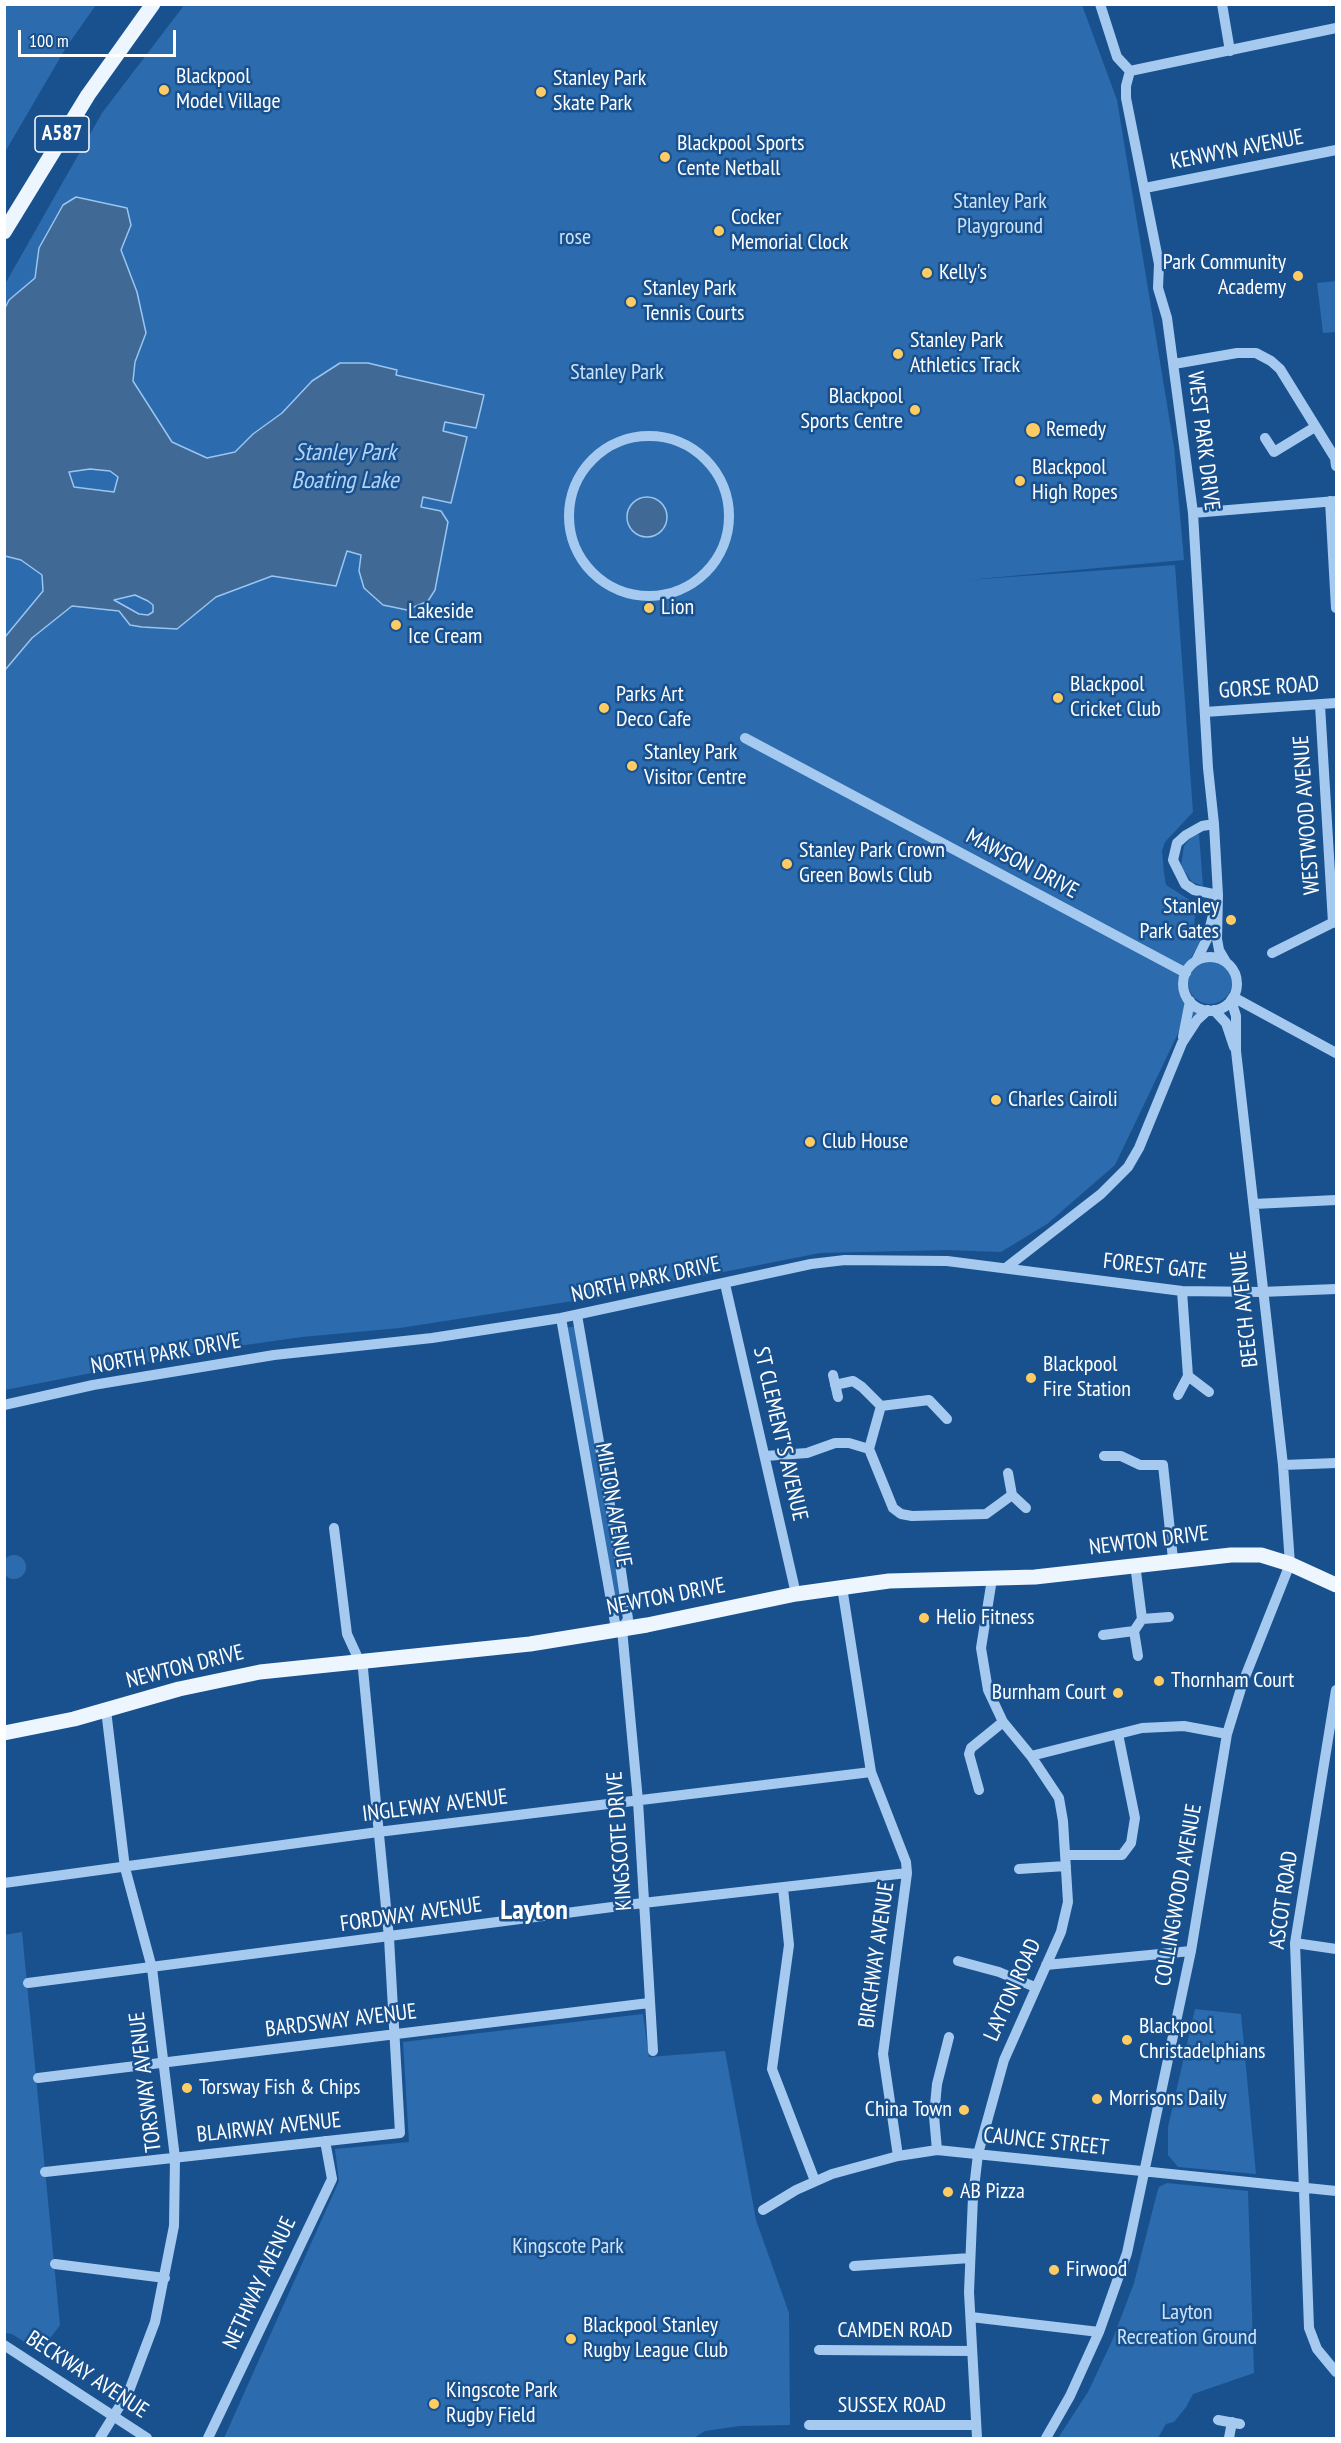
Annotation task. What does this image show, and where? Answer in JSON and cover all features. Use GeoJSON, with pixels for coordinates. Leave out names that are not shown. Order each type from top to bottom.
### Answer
{"type":"FeatureCollection","features":[{"type":"Feature","properties":{"kind":"main road","name":"A587"},"geometry":{"type":"LineString","coordinates":[[5,231],[10,210],[107,66],[153,4]]}},
{"type":"Feature","properties":{"kind":"main road","name":"NEWTON DRIVE"},"geometry":{"type":"LineString","coordinates":[[4,1733],[106,1710],[179,1689],[260,1672],[530,1644],[622,1629],[796,1594],[889,1581],[1053,1575],[1173,1559],[1261,1555],[1290,1564],[1336,1585]]}},
{"type":"Feature","properties":{"kind":"street"},"geometry":{"type":"LineString","coordinates":[[1100,4],[1118,57],[1130,71],[1336,28]]}},
{"type":"Feature","properties":{"kind":"street"},"geometry":{"type":"LineString","coordinates":[[1222,4],[1230,51]]}},
{"type":"Feature","properties":{"kind":"street","name":"WEST PARK DRIVE"},"geometry":{"type":"LineString","coordinates":[[1130,71],[1126,98],[1146,188],[1159,264],[1158,288],[1167,318],[1193,513],[1214,824],[1218,944],[1226,962]]}},
{"type":"Feature","properties":{"kind":"street","name":"KENWYN AVENUE"},"geometry":{"type":"LineString","coordinates":[[1146,188],[1336,150]]}},
{"type":"Feature","properties":{"kind":"street"},"geometry":{"type":"LineString","coordinates":[[1174,364],[1237,353],[1256,353],[1270,361],[1280,369],[1335,458],[1336,466]]}},
{"type":"Feature","properties":{"kind":"street"},"geometry":{"type":"LineString","coordinates":[[1265,438],[1274,452],[1315,427]]}},
{"type":"Feature","properties":{"kind":"street"},"geometry":{"type":"LineString","coordinates":[[648,436],[667,438],[687,446],[704,458],[717,474],[726,494],[729,514],[727,536],[720,554],[708,570],[692,584],[668,594],[648,597],[628,594],[601,580],[580,558],[572,538],[569,516],[571,497],[578,479],[589,463],[608,447],[628,439],[648,436]]}},
{"type":"Feature","properties":{"kind":"street"},"geometry":{"type":"LineString","coordinates":[[1193,513],[1333,501],[1336,608]]}},
{"type":"Feature","properties":{"kind":"street","name":"GORSE ROAD"},"geometry":{"type":"LineString","coordinates":[[1205,712],[1336,703]]}},
{"type":"Feature","properties":{"kind":"street","name":"WESTWOOD AVENUE"},"geometry":{"type":"LineString","coordinates":[[1320,705],[1335,923]]}},
{"type":"Feature","properties":{"kind":"street","name":"MAWSON DRIVE"},"geometry":{"type":"LineString","coordinates":[[745,738],[1186,973]]}},
{"type":"Feature","properties":{"kind":"street"},"geometry":{"type":"LineString","coordinates":[[1214,824],[1202,826],[1186,835],[1177,843],[1173,860],[1185,884],[1194,890],[1218,894]]}},
{"type":"Feature","properties":{"kind":"street","name":"WEST PARK DRIVE"},"geometry":{"type":"LineString","coordinates":[[1196,961],[1207,939],[1218,894]]}},
{"type":"Feature","properties":{"kind":"street"},"geometry":{"type":"LineString","coordinates":[[1272,953],[1335,923]]}},
{"type":"Feature","properties":{"kind":"street"},"geometry":{"type":"LineString","coordinates":[[1007,1267],[1101,1194],[1128,1167],[1139,1148],[1182,1043],[1197,1020],[1232,999],[1237,981],[1233,970],[1226,962],[1211,957],[1196,961],[1186,973],[1184,987],[1190,1000],[1198,1007],[1211,1010]]}},
{"type":"Feature","properties":{"kind":"street"},"geometry":{"type":"LineString","coordinates":[[1232,999],[1336,1053]]}},
{"type":"Feature","properties":{"kind":"street","name":"BEECH AVENUE"},"geometry":{"type":"LineString","coordinates":[[1232,999],[1236,1016],[1236,1050],[1254,1204],[1261,1292],[1283,1465],[1290,1564]]}},
{"type":"Feature","properties":{"kind":"street"},"geometry":{"type":"LineString","coordinates":[[1182,1043],[1190,1000]]}},
{"type":"Feature","properties":{"kind":"street","name":"BEECH AVENUE"},"geometry":{"type":"LineString","coordinates":[[1211,1010],[1226,1023],[1236,1050]]}},
{"type":"Feature","properties":{"kind":"street"},"geometry":{"type":"LineString","coordinates":[[1254,1204],[1336,1200]]}},
{"type":"Feature","properties":{"kind":"street","name":"NORTH PARK DRIVE"},"geometry":{"type":"LineString","coordinates":[[4,1406],[93,1386],[274,1355],[411,1340],[561,1318],[812,1264],[845,1260],[947,1261],[1007,1267]]}},
{"type":"Feature","properties":{"kind":"street","name":"FOREST GATE"},"geometry":{"type":"LineString","coordinates":[[1007,1267],[1182,1291],[1261,1292],[1336,1289]]}},
{"type":"Feature","properties":{"kind":"street","name":"ST CLEMENT'S AVENUE"},"geometry":{"type":"LineString","coordinates":[[725,1284],[796,1594]]}},
{"type":"Feature","properties":{"kind":"street"},"geometry":{"type":"LineString","coordinates":[[1178,1395],[1188,1376],[1182,1291]]}},
{"type":"Feature","properties":{"kind":"street","name":"MILTON AVENUE"},"geometry":{"type":"LineString","coordinates":[[561,1318],[615,1623],[622,1629],[628,1619],[577,1315]]}},
{"type":"Feature","properties":{"kind":"street"},"geometry":{"type":"LineString","coordinates":[[1188,1376],[1209,1392]]}},
{"type":"Feature","properties":{"kind":"street"},"geometry":{"type":"LineString","coordinates":[[838,1397],[834,1380],[853,1381],[880,1406]]}},
{"type":"Feature","properties":{"kind":"street"},"geometry":{"type":"LineString","coordinates":[[880,1406],[929,1395],[947,1419]]}},
{"type":"Feature","properties":{"kind":"street"},"geometry":{"type":"LineString","coordinates":[[880,1406],[869,1449],[888,1499],[901,1514],[912,1516],[986,1514],[1012,1495]]}},
{"type":"Feature","properties":{"kind":"street"},"geometry":{"type":"LineString","coordinates":[[765,1456],[807,1453],[835,1443],[849,1443],[869,1449]]}},
{"type":"Feature","properties":{"kind":"street"},"geometry":{"type":"LineString","coordinates":[[1104,1456],[1121,1456],[1140,1465],[1163,1465],[1173,1559]]}},
{"type":"Feature","properties":{"kind":"street"},"geometry":{"type":"LineString","coordinates":[[1283,1465],[1336,1463]]}},
{"type":"Feature","properties":{"kind":"street"},"geometry":{"type":"LineString","coordinates":[[1008,1473],[1012,1495],[1026,1508]]}},
{"type":"Feature","properties":{"kind":"street"},"geometry":{"type":"LineString","coordinates":[[334,1528],[347,1635],[363,1669],[389,1938],[394,2035]]}},
{"type":"Feature","properties":{"kind":"street"},"geometry":{"type":"LineString","coordinates":[[1135,1564],[1142,1619],[1134,1631],[1138,1656]]}},
{"type":"Feature","properties":{"kind":"street","name":"COLLINGWOOD AVENUE"},"geometry":{"type":"LineString","coordinates":[[1046,2439],[1070,2396],[1099,2332],[1127,2253],[1191,1951],[1227,1734],[1243,1682],[1290,1564]]}},
{"type":"Feature","properties":{"kind":"street","name":"LAYTON ROAD"},"geometry":{"type":"LineString","coordinates":[[976,2439],[970,2258],[978,2154],[1004,2060],[1066,1916],[1066,1866],[1059,1798],[1003,1722],[990,1697],[982,1658],[992,1579]]}},
{"type":"Feature","properties":{"kind":"street","name":"BIRCHWAY AVENUE"},"geometry":{"type":"LineString","coordinates":[[842,1587],[871,1772],[906,1862],[908,1873],[883,2054],[898,2156]]}},
{"type":"Feature","properties":{"kind":"street"},"geometry":{"type":"LineString","coordinates":[[1142,1619],[1169,1617]]}},
{"type":"Feature","properties":{"kind":"street","name":"KINGSCOTE DRIVE"},"geometry":{"type":"LineString","coordinates":[[622,1629],[638,1801],[653,2051]]}},
{"type":"Feature","properties":{"kind":"street"},"geometry":{"type":"LineString","coordinates":[[1103,1635],[1134,1631]]}},
{"type":"Feature","properties":{"kind":"street","name":"ASCOT ROAD"},"geometry":{"type":"LineString","coordinates":[[1336,1690],[1295,1943],[1302,2188],[1310,2328],[1317,2349],[1336,2372]]}},
{"type":"Feature","properties":{"kind":"street","name":"TORSWAY AVENUE"},"geometry":{"type":"LineString","coordinates":[[100,2439],[129,2391],[150,2338],[165,2278],[174,2226],[175,2158],[152,1968],[125,1868],[106,1710]]}},
{"type":"Feature","properties":{"kind":"street"},"geometry":{"type":"LineString","coordinates":[[979,1790],[969,1754],[971,1748],[1003,1722]]}},
{"type":"Feature","properties":{"kind":"street"},"geometry":{"type":"LineString","coordinates":[[1030,1756],[1142,1728],[1184,1726],[1227,1734]]}},
{"type":"Feature","properties":{"kind":"street"},"geometry":{"type":"LineString","coordinates":[[1065,1855],[1122,1855],[1131,1843],[1135,1818],[1118,1734]]}},
{"type":"Feature","properties":{"kind":"street","name":"INGLEWAY AVENUE"},"geometry":{"type":"LineString","coordinates":[[4,1882],[125,1868],[378,1832],[871,1772]]}},
{"type":"Feature","properties":{"kind":"street"},"geometry":{"type":"LineString","coordinates":[[1019,1869],[1066,1866]]}},
{"type":"Feature","properties":{"kind":"street","name":"FORDWAY AVENUE"},"geometry":{"type":"LineString","coordinates":[[28,1983],[389,1938],[644,1903],[908,1873]]}},
{"type":"Feature","properties":{"kind":"street"},"geometry":{"type":"LineString","coordinates":[[783,1888],[789,1945],[772,2068],[814,2181]]}},
{"type":"Feature","properties":{"kind":"street"},"geometry":{"type":"LineString","coordinates":[[1295,1943],[1336,1949]]}},
{"type":"Feature","properties":{"kind":"street"},"geometry":{"type":"LineString","coordinates":[[1046,1965],[1191,1951]]}},
{"type":"Feature","properties":{"kind":"street"},"geometry":{"type":"LineString","coordinates":[[958,1960],[999,1972],[1035,1987]]}},
{"type":"Feature","properties":{"kind":"street","name":"BARDSWAY AVENUE"},"geometry":{"type":"LineString","coordinates":[[38,2078],[650,2003]]}},
{"type":"Feature","properties":{"kind":"street","name":"BLAIRWAY AVENUE"},"geometry":{"type":"LineString","coordinates":[[45,2172],[400,2133],[394,2035]]}},
{"type":"Feature","properties":{"kind":"street"},"geometry":{"type":"LineString","coordinates":[[937,2150],[934,2116],[937,2084],[949,2037]]}},
{"type":"Feature","properties":{"kind":"street","name":"NETHWAY AVENUE"},"geometry":{"type":"LineString","coordinates":[[208,2439],[332,2179],[326,2141]]}},
{"type":"Feature","properties":{"kind":"street","name":"CAUNCE STREET"},"geometry":{"type":"LineString","coordinates":[[763,2210],[814,2181],[898,2156],[937,2150],[1336,2191]]}},
{"type":"Feature","properties":{"kind":"street"},"geometry":{"type":"LineString","coordinates":[[854,2266],[970,2258]]}},
{"type":"Feature","properties":{"kind":"street"},"geometry":{"type":"LineString","coordinates":[[55,2264],[165,2278]]}},
{"type":"Feature","properties":{"kind":"street"},"geometry":{"type":"LineString","coordinates":[[971,2317],[1099,2332]]}},
{"type":"Feature","properties":{"kind":"street","name":"BECKWAY AVENUE"},"geometry":{"type":"LineString","coordinates":[[4,2345],[147,2439]]}},
{"type":"Feature","properties":{"kind":"street","name":"CAMDEN ROAD"},"geometry":{"type":"LineString","coordinates":[[819,2350],[972,2351]]}},
{"type":"Feature","properties":{"kind":"street"},"geometry":{"type":"LineString","coordinates":[[1218,2420],[1236,2423],[1229,2439]]}},
{"type":"Feature","properties":{"kind":"street","name":"SUSSEX ROAD"},"geometry":{"type":"LineString","coordinates":[[809,2425],[976,2425]]}},
{"type":"Feature","properties":{"kind":"green space"},"geometry":{"type":"Polygon","coordinates":[[[5,4],[96,5],[67,46],[5,152],[5,4]]]}},
{"type":"Feature","properties":{"kind":"green space","name":"Stanley Park"},"geometry":{"type":"Polygon","coordinates":[[[185,4],[1082,5],[1117,100],[1174,447],[1184,560],[968,580],[1175,565],[1193,812],[1165,842],[1162,851],[1166,885],[1196,904],[1193,937],[1202,940],[1179,977],[1182,991],[1198,1012],[1182,1025],[1115,1165],[1047,1224],[1001,1252],[947,1250],[820,1253],[586,1299],[400,1328],[302,1337],[203,1351],[5,1390],[5,284],[102,113],[185,4]]]}},
{"type":"Feature","properties":{"kind":"green space"},"geometry":{"type":"Polygon","coordinates":[[[1336,281],[1336,332],[1323,333],[1317,283],[1336,281]]]}},
{"type":"Feature","properties":{"kind":"green space"},"geometry":{"type":"Polygon","coordinates":[[[1199,834],[1203,886],[1192,882],[1181,866],[1184,846],[1192,836],[1199,834]]]}},
{"type":"Feature","properties":{"kind":"green space"},"geometry":{"type":"Polygon","coordinates":[[[1210,960],[1226,966],[1232,982],[1226,998],[1210,1004],[1194,998],[1188,982],[1194,966],[1210,960]]]}},
{"type":"Feature","properties":{"kind":"green space"},"geometry":{"type":"Polygon","coordinates":[[[579,1326],[629,1612],[614,1615],[562,1328],[579,1326]]]}},
{"type":"Feature","properties":{"kind":"green space"},"geometry":{"type":"Polygon","coordinates":[[[14,1555],[22,1559],[26,1567],[22,1575],[14,1579],[6,1575],[2,1567],[6,1559],[14,1555]]]}},
{"type":"Feature","properties":{"kind":"green space"},"geometry":{"type":"Polygon","coordinates":[[[22,1932],[60,2325],[40,2352],[12,2334],[5,2333],[4,1935],[22,1932]]]}},
{"type":"Feature","properties":{"kind":"green space"},"geometry":{"type":"Polygon","coordinates":[[[1195,2009],[1241,2014],[1256,2174],[1178,2167],[1168,2155],[1168,2127],[1195,2009]]]}},
{"type":"Feature","properties":{"kind":"green space","name":"Kingscote Park"},"geometry":{"type":"Polygon","coordinates":[[[643,2014],[649,2057],[725,2051],[756,2220],[789,2313],[790,2425],[740,2426],[705,2431],[694,2438],[224,2438],[339,2181],[335,2149],[409,2142],[403,2042],[643,2014]]]}},
{"type":"Feature","properties":{"kind":"green space","name":"Layton Recreation Ground"},"geometry":{"type":"Polygon","coordinates":[[[1167,2183],[1248,2191],[1254,2373],[1193,2394],[1186,2407],[1174,2422],[1166,2424],[1158,2438],[1058,2438],[1088,2392],[1112,2341],[1134,2283],[1159,2187],[1167,2183]]]}},
{"type":"Feature","properties":{"kind":"water","name":"Stanley Park Boating Lake"},"geometry":{"type":"Polygon","coordinates":[[[76,197],[127,208],[131,225],[121,250],[137,292],[146,333],[135,362],[133,381],[172,442],[207,458],[235,452],[253,434],[282,413],[312,381],[340,363],[368,363],[397,370],[396,375],[484,395],[476,428],[445,422],[443,431],[467,437],[451,503],[423,497],[421,507],[441,511],[448,522],[435,590],[428,601],[407,610],[383,605],[364,588],[359,571],[361,555],[347,551],[336,586],[272,576],[216,597],[177,629],[130,625],[119,611],[72,606],[32,638],[5,670],[5,637],[43,591],[42,575],[21,560],[5,556],[5,308],[9,300],[35,278],[39,248],[63,205],[76,197]],[[90,469],[69,472],[74,487],[114,492],[118,477],[110,471],[90,469]],[[135,595],[114,600],[139,614],[148,615],[153,612],[153,605],[135,595]]]}},
{"type":"Feature","properties":{"kind":"water"},"geometry":{"type":"Polygon","coordinates":[[[647,497],[661,503],[667,517],[661,531],[647,537],[633,531],[627,517],[633,503],[647,497]]]}},
{"type":"Feature","properties":{"kind":"place","name":"Blackpool Model Village"},"geometry":{"type":"Point","coordinates":[164,90]}},
{"type":"Feature","properties":{"kind":"place","name":"Stanley Park Skate Park"},"geometry":{"type":"Point","coordinates":[541,92]}},
{"type":"Feature","properties":{"kind":"place","name":"Blackpool Sports Cente Netball"},"geometry":{"type":"Point","coordinates":[665,157]}},
{"type":"Feature","properties":{"kind":"place","name":"Cocker Memorial Clock"},"geometry":{"type":"Point","coordinates":[719,231]}},
{"type":"Feature","properties":{"kind":"place","name":"Kelly's"},"geometry":{"type":"Point","coordinates":[927,273]}},
{"type":"Feature","properties":{"kind":"place","name":"Park Community Academy"},"geometry":{"type":"Point","coordinates":[1298,276]}},
{"type":"Feature","properties":{"kind":"place","name":"Stanley Park Tennis Courts"},"geometry":{"type":"Point","coordinates":[631,302]}},
{"type":"Feature","properties":{"kind":"place","name":"Stanley Park Athletics Track"},"geometry":{"type":"Point","coordinates":[898,354]}},
{"type":"Feature","properties":{"kind":"place","name":"Blackpool Sports Centre"},"geometry":{"type":"Point","coordinates":[915,410]}},
{"type":"Feature","properties":{"kind":"place","name":"Remedy"},"geometry":{"type":"Point","coordinates":[1033,430]}},
{"type":"Feature","properties":{"kind":"place","name":"Blackpool High Ropes"},"geometry":{"type":"Point","coordinates":[1020,481]}},
{"type":"Feature","properties":{"kind":"place","name":"Lion"},"geometry":{"type":"Point","coordinates":[649,608]}},
{"type":"Feature","properties":{"kind":"place","name":"Lakeside Ice Cream"},"geometry":{"type":"Point","coordinates":[396,625]}},
{"type":"Feature","properties":{"kind":"place","name":"Blackpool Cricket Club"},"geometry":{"type":"Point","coordinates":[1058,698]}},
{"type":"Feature","properties":{"kind":"place","name":"Parks Art Deco Cafe"},"geometry":{"type":"Point","coordinates":[604,708]}},
{"type":"Feature","properties":{"kind":"place","name":"Stanley Park Visitor Centre"},"geometry":{"type":"Point","coordinates":[632,766]}},
{"type":"Feature","properties":{"kind":"place","name":"Stanley Park Crown Green Bowls Club"},"geometry":{"type":"Point","coordinates":[787,864]}},
{"type":"Feature","properties":{"kind":"place","name":"Stanley Park Gates"},"geometry":{"type":"Point","coordinates":[1231,920]}},
{"type":"Feature","properties":{"kind":"place","name":"Charles Cairoli"},"geometry":{"type":"Point","coordinates":[996,1100]}},
{"type":"Feature","properties":{"kind":"place","name":"Club House"},"geometry":{"type":"Point","coordinates":[810,1142]}},
{"type":"Feature","properties":{"kind":"place","name":"Blackpool Fire Station"},"geometry":{"type":"Point","coordinates":[1031,1378]}},
{"type":"Feature","properties":{"kind":"place","name":"Helio Fitness"},"geometry":{"type":"Point","coordinates":[924,1618]}},
{"type":"Feature","properties":{"kind":"place","name":"Thornham Court"},"geometry":{"type":"Point","coordinates":[1159,1681]}},
{"type":"Feature","properties":{"kind":"place","name":"Burnham Court"},"geometry":{"type":"Point","coordinates":[1118,1693]}},
{"type":"Feature","properties":{"kind":"place","name":"Blackpool Christadelphians"},"geometry":{"type":"Point","coordinates":[1127,2040]}},
{"type":"Feature","properties":{"kind":"place","name":"Torsway Fish & Chips"},"geometry":{"type":"Point","coordinates":[187,2088]}},
{"type":"Feature","properties":{"kind":"place","name":"Morrisons Daily"},"geometry":{"type":"Point","coordinates":[1097,2099]}},
{"type":"Feature","properties":{"kind":"place","name":"China Town"},"geometry":{"type":"Point","coordinates":[964,2110]}},
{"type":"Feature","properties":{"kind":"place","name":"AB Pizza"},"geometry":{"type":"Point","coordinates":[948,2192]}},
{"type":"Feature","properties":{"kind":"place","name":"Firwood"},"geometry":{"type":"Point","coordinates":[1054,2270]}},
{"type":"Feature","properties":{"kind":"place","name":"Blackpool Stanley Rugby League Club"},"geometry":{"type":"Point","coordinates":[571,2339]}},
{"type":"Feature","properties":{"kind":"place","name":"Kingscote Park Rugby Field"},"geometry":{"type":"Point","coordinates":[434,2404]}},
{"type":"Feature","properties":{"kind":"district","name":"Layton"},"geometry":{"type":"Point","coordinates":[534,1911]}},
{"type":"Feature","properties":{"kind":"park label","name":"Stanley Park Playground"},"geometry":{"type":"Point","coordinates":[1000,214]}},
{"type":"Feature","properties":{"kind":"park label","name":"rose"},"geometry":{"type":"Point","coordinates":[575,238]}}]}
